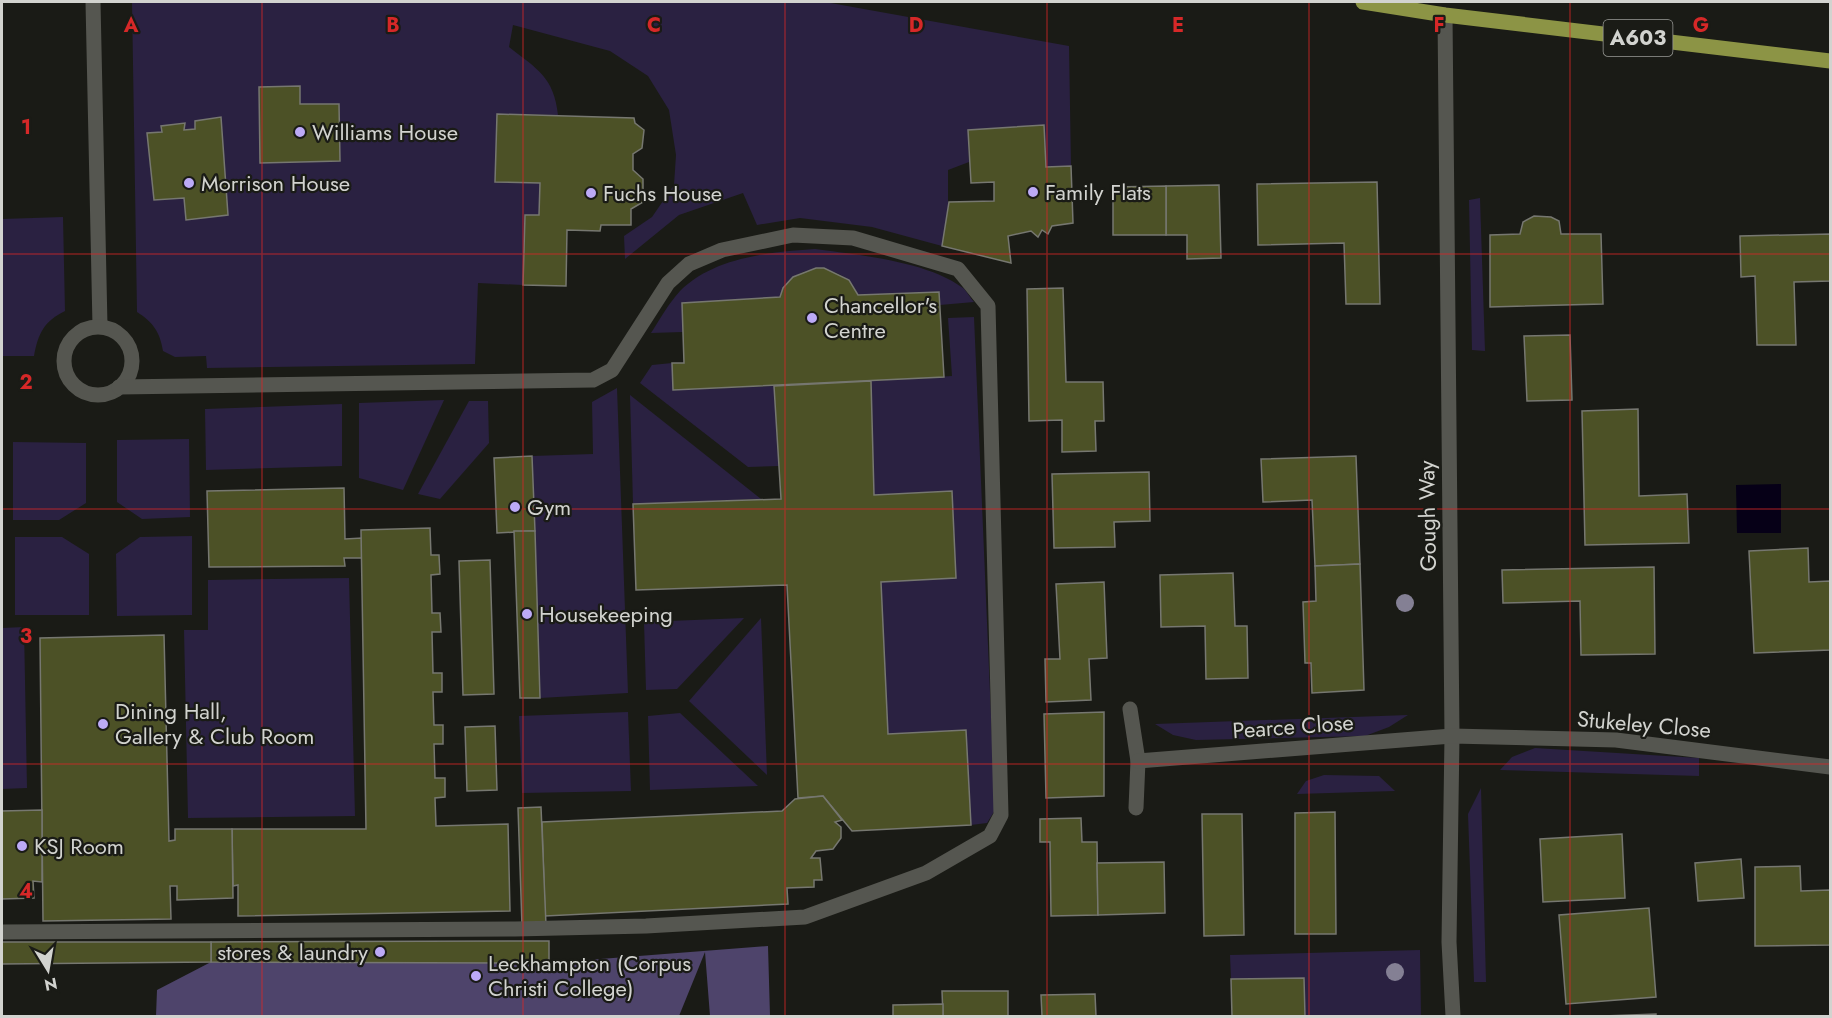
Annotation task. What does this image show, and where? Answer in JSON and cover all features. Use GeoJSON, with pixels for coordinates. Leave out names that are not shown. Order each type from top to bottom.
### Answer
{"type":"FeatureCollection","features":[{"type":"Feature","properties":{"kind":"main road","name":"A603"},"geometry":{"type":"LineString","coordinates":[[1363,2],[1445,15],[1830,61]]}},
{"type":"Feature","properties":{"kind":"street"},"geometry":{"type":"LineString","coordinates":[[93,2],[100,326]]}},
{"type":"Feature","properties":{"kind":"street","name":"Gough Way"},"geometry":{"type":"LineString","coordinates":[[1445,15],[1452,736],[1449,942],[1453,1017]]}},
{"type":"Feature","properties":{"kind":"street"},"geometry":{"type":"LineString","coordinates":[[2,932],[515,929],[646,926],[805,917],[926,873],[990,836],[1001,815],[988,306],[958,269],[853,238],[794,235],[722,250],[689,264],[668,283],[612,370],[593,380],[119,387],[98,396],[74,386],[64,364],[68,345],[77,334],[87,328],[100,326],[111,329],[123,337],[130,347],[132,366],[128,376],[119,387]]}},
{"type":"Feature","properties":{"kind":"street"},"geometry":{"type":"LineString","coordinates":[[1130,709],[1138,761],[1136,808]]}},
{"type":"Feature","properties":{"kind":"street","name":"Pearce Close"},"geometry":{"type":"LineString","coordinates":[[1138,761],[1452,736]]}},
{"type":"Feature","properties":{"kind":"street","name":"Stukeley Close"},"geometry":{"type":"LineString","coordinates":[[1452,736],[1616,740],[1830,767]]}},
{"type":"Feature","properties":{"kind":"shaded area"},"geometry":{"type":"Polygon","coordinates":[[[132,2],[825,2],[1069,46],[1071,166],[1046,167],[1044,125],[968,130],[969,162],[948,170],[948,215],[942,246],[872,227],[800,218],[757,225],[743,193],[679,215],[625,259],[624,236],[652,217],[674,185],[676,155],[669,110],[648,76],[610,51],[513,25],[509,47],[536,68],[548,83],[553,91],[558,115],[498,114],[495,181],[540,183],[539,215],[525,215],[523,285],[478,283],[475,364],[207,368],[206,356],[175,357],[163,351],[155,328],[137,312],[132,2]]]}},
{"type":"Feature","properties":{"kind":"shaded area"},"geometry":{"type":"Polygon","coordinates":[[[1480,198],[1485,351],[1472,350],[1469,200],[1480,198]]]}},
{"type":"Feature","properties":{"kind":"shaded area"},"geometry":{"type":"Polygon","coordinates":[[[63,217],[65,311],[52,319],[43,329],[34,356],[2,356],[2,219],[63,217]]]}},
{"type":"Feature","properties":{"kind":"shaded area"},"geometry":{"type":"Polygon","coordinates":[[[815,249],[871,257],[931,271],[963,288],[974,302],[940,305],[939,292],[858,295],[852,284],[838,273],[818,269],[808,270],[791,279],[784,287],[780,297],[682,303],[683,332],[651,333],[680,291],[709,271],[743,258],[815,249]]]}},
{"type":"Feature","properties":{"kind":"shaded area"},"geometry":{"type":"Polygon","coordinates":[[[974,317],[995,810],[987,823],[971,825],[966,730],[888,734],[881,582],[956,578],[952,491],[874,495],[871,381],[952,376],[948,318],[974,317]]]}},
{"type":"Feature","properties":{"kind":"shaded area"},"geometry":{"type":"Polygon","coordinates":[[[672,363],[673,390],[774,386],[779,466],[748,467],[640,383],[652,365],[672,363]]]}},
{"type":"Feature","properties":{"kind":"shaded area"},"geometry":{"type":"Polygon","coordinates":[[[617,388],[628,693],[540,698],[532,456],[593,454],[592,402],[617,388]]]}},
{"type":"Feature","properties":{"kind":"shaded area"},"geometry":{"type":"Polygon","coordinates":[[[630,395],[761,499],[633,504],[630,395]]]}},
{"type":"Feature","properties":{"kind":"shaded area"},"geometry":{"type":"Polygon","coordinates":[[[444,400],[403,490],[359,478],[359,403],[444,400]]]}},
{"type":"Feature","properties":{"kind":"shaded area"},"geometry":{"type":"Polygon","coordinates":[[[469,401],[488,401],[489,443],[440,499],[418,494],[469,401]]]}},
{"type":"Feature","properties":{"kind":"shaded area"},"geometry":{"type":"Polygon","coordinates":[[[342,404],[342,466],[206,470],[205,409],[342,404]]]}},
{"type":"Feature","properties":{"kind":"shaded area"},"geometry":{"type":"Polygon","coordinates":[[[189,439],[190,517],[142,519],[117,502],[117,440],[189,439]]]}},
{"type":"Feature","properties":{"kind":"shaded area"},"geometry":{"type":"Polygon","coordinates":[[[13,442],[86,443],[86,503],[59,520],[13,520],[13,442]]]}},
{"type":"Feature","properties":{"kind":"shaded area"},"geometry":{"type":"Polygon","coordinates":[[[1781,484],[1781,533],[1737,533],[1736,485],[1781,484]]]}},
{"type":"Feature","properties":{"kind":"shaded area"},"geometry":{"type":"Polygon","coordinates":[[[192,536],[192,615],[117,616],[116,554],[140,537],[192,536]]]}},
{"type":"Feature","properties":{"kind":"shaded area"},"geometry":{"type":"Polygon","coordinates":[[[15,537],[62,537],[89,554],[89,615],[15,615],[15,537]]]}},
{"type":"Feature","properties":{"kind":"shaded area"},"geometry":{"type":"Polygon","coordinates":[[[349,578],[355,816],[188,818],[184,630],[208,630],[208,580],[349,578]]]}},
{"type":"Feature","properties":{"kind":"shaded area"},"geometry":{"type":"Polygon","coordinates":[[[744,618],[677,689],[646,690],[644,622],[744,618]]]}},
{"type":"Feature","properties":{"kind":"shaded area"},"geometry":{"type":"Polygon","coordinates":[[[761,618],[767,775],[689,701],[761,618]]]}},
{"type":"Feature","properties":{"kind":"shaded area"},"geometry":{"type":"Polygon","coordinates":[[[24,627],[27,788],[2,789],[2,628],[24,627]]]}},
{"type":"Feature","properties":{"kind":"shaded area"},"geometry":{"type":"Polygon","coordinates":[[[628,712],[631,791],[522,793],[519,716],[628,712]]]}},
{"type":"Feature","properties":{"kind":"shaded area"},"geometry":{"type":"Polygon","coordinates":[[[680,713],[758,786],[650,790],[648,716],[680,713]]]}},
{"type":"Feature","properties":{"kind":"shaded area"},"geometry":{"type":"Polygon","coordinates":[[[1408,715],[1389,727],[1365,736],[1196,740],[1173,735],[1155,724],[1408,715]]]}},
{"type":"Feature","properties":{"kind":"shaded area"},"geometry":{"type":"Polygon","coordinates":[[[1535,748],[1699,758],[1699,776],[1500,770],[1512,757],[1535,748]]]}},
{"type":"Feature","properties":{"kind":"shaded area"},"geometry":{"type":"Polygon","coordinates":[[[1324,775],[1379,776],[1395,791],[1297,794],[1306,781],[1324,775]]]}},
{"type":"Feature","properties":{"kind":"shaded area"},"geometry":{"type":"Polygon","coordinates":[[[1481,788],[1486,982],[1474,982],[1468,814],[1481,788]]]}},
{"type":"Feature","properties":{"kind":"shaded area","name":"Leckhampton (Corpus Christi College)"},"geometry":{"type":"Polygon","coordinates":[[[768,946],[770,1016],[710,1016],[705,952],[679,1016],[156,1016],[157,990],[211,962],[549,963],[768,946]]]}},
{"type":"Feature","properties":{"kind":"shaded area"},"geometry":{"type":"Polygon","coordinates":[[[1420,950],[1421,1016],[1305,1016],[1304,978],[1231,979],[1230,955],[1420,950]]]}},
{"type":"Feature","properties":{"kind":"building","name":"Williams House"},"geometry":{"type":"Polygon","coordinates":[[[300,86],[300,104],[339,104],[340,161],[260,163],[259,87],[300,86]]]}},
{"type":"Feature","properties":{"kind":"building","name":"Fuchs House"},"geometry":{"type":"Polygon","coordinates":[[[497,114],[634,118],[635,123],[644,130],[642,148],[633,154],[633,170],[643,179],[643,202],[631,209],[631,225],[601,225],[600,231],[567,230],[566,286],[523,285],[525,215],[539,215],[540,183],[495,182],[497,114]]]}},
{"type":"Feature","properties":{"kind":"building","name":"Morrison House"},"geometry":{"type":"Polygon","coordinates":[[[221,117],[228,215],[186,220],[184,198],[154,200],[147,133],[162,132],[161,126],[185,123],[184,130],[195,129],[195,121],[221,117]]]}},
{"type":"Feature","properties":{"kind":"building","name":"Family Flats"},"geometry":{"type":"Polygon","coordinates":[[[1044,125],[1046,167],[1071,166],[1073,223],[1052,226],[1048,234],[1042,230],[1038,237],[1031,231],[1008,236],[1011,263],[942,246],[949,202],[994,201],[994,182],[971,183],[968,130],[1044,125]]]}},
{"type":"Feature","properties":{"kind":"building"},"geometry":{"type":"Polygon","coordinates":[[[1377,182],[1380,304],[1346,304],[1344,243],[1258,245],[1257,184],[1377,182]]]}},
{"type":"Feature","properties":{"kind":"building"},"geometry":{"type":"Polygon","coordinates":[[[1219,185],[1221,258],[1187,259],[1187,235],[1166,235],[1166,186],[1219,185]]]}},
{"type":"Feature","properties":{"kind":"building"},"geometry":{"type":"Polygon","coordinates":[[[1166,186],[1166,235],[1113,235],[1113,187],[1166,186]]]}},
{"type":"Feature","properties":{"kind":"building"},"geometry":{"type":"Polygon","coordinates":[[[1534,216],[1551,217],[1559,221],[1561,234],[1601,234],[1603,304],[1490,307],[1490,235],[1520,234],[1523,222],[1534,216]]]}},
{"type":"Feature","properties":{"kind":"building"},"geometry":{"type":"Polygon","coordinates":[[[1830,234],[1830,281],[1794,282],[1796,345],[1757,345],[1755,276],[1741,277],[1740,236],[1830,234]]]}},
{"type":"Feature","properties":{"kind":"building","name":"Chancellor's Centre"},"geometry":{"type":"Polygon","coordinates":[[[816,268],[824,268],[849,280],[858,295],[939,292],[944,377],[673,390],[672,363],[684,363],[682,303],[780,297],[783,288],[793,277],[816,268]]]}},
{"type":"Feature","properties":{"kind":"building"},"geometry":{"type":"Polygon","coordinates":[[[1063,288],[1066,382],[1103,382],[1104,421],[1095,421],[1096,451],[1062,452],[1062,420],[1029,421],[1027,289],[1063,288]]]}},
{"type":"Feature","properties":{"kind":"building"},"geometry":{"type":"Polygon","coordinates":[[[1570,335],[1572,400],[1527,401],[1524,336],[1570,335]]]}},
{"type":"Feature","properties":{"kind":"building"},"geometry":{"type":"Polygon","coordinates":[[[871,381],[874,495],[952,491],[956,578],[881,582],[888,734],[966,730],[971,825],[852,831],[823,796],[798,798],[787,585],[636,590],[633,504],[781,499],[774,386],[871,381]]]}},
{"type":"Feature","properties":{"kind":"building"},"geometry":{"type":"Polygon","coordinates":[[[1638,409],[1639,496],[1687,494],[1689,543],[1585,545],[1582,411],[1638,409]]]}},
{"type":"Feature","properties":{"kind":"building","name":"Gym"},"geometry":{"type":"Polygon","coordinates":[[[532,456],[535,531],[497,533],[494,458],[532,456]]]}},
{"type":"Feature","properties":{"kind":"building"},"geometry":{"type":"Polygon","coordinates":[[[1356,456],[1360,564],[1315,566],[1312,500],[1263,502],[1261,459],[1356,456]]]}},
{"type":"Feature","properties":{"kind":"building"},"geometry":{"type":"Polygon","coordinates":[[[1149,472],[1150,521],[1114,522],[1115,547],[1054,548],[1052,474],[1149,472]]]}},
{"type":"Feature","properties":{"kind":"building"},"geometry":{"type":"Polygon","coordinates":[[[344,488],[345,539],[362,538],[362,558],[344,558],[345,566],[209,567],[207,491],[344,488]]]}},
{"type":"Feature","properties":{"kind":"building"},"geometry":{"type":"Polygon","coordinates":[[[430,528],[431,555],[439,555],[440,574],[431,575],[432,613],[440,613],[441,632],[432,632],[433,673],[442,673],[442,692],[433,692],[434,725],[443,725],[443,744],[434,744],[435,778],[445,778],[445,797],[435,798],[436,826],[508,824],[510,911],[238,916],[238,885],[233,886],[232,829],[366,829],[361,530],[430,528]]]}},
{"type":"Feature","properties":{"kind":"building","name":"Housekeeping"},"geometry":{"type":"Polygon","coordinates":[[[514,531],[535,531],[540,698],[520,698],[514,531]]]}},
{"type":"Feature","properties":{"kind":"building"},"geometry":{"type":"Polygon","coordinates":[[[1808,548],[1809,582],[1830,581],[1830,650],[1754,653],[1749,551],[1808,548]]]}},
{"type":"Feature","properties":{"kind":"building"},"geometry":{"type":"Polygon","coordinates":[[[490,560],[494,694],[463,695],[459,561],[490,560]]]}},
{"type":"Feature","properties":{"kind":"building"},"geometry":{"type":"Polygon","coordinates":[[[1360,564],[1364,690],[1312,693],[1311,663],[1305,663],[1303,602],[1316,601],[1315,566],[1360,564]]]}},
{"type":"Feature","properties":{"kind":"building"},"geometry":{"type":"Polygon","coordinates":[[[1654,567],[1655,654],[1581,655],[1580,601],[1503,603],[1502,570],[1654,567]]]}},
{"type":"Feature","properties":{"kind":"building"},"geometry":{"type":"Polygon","coordinates":[[[1233,573],[1235,626],[1247,626],[1248,678],[1206,679],[1205,626],[1161,627],[1160,575],[1233,573]]]}},
{"type":"Feature","properties":{"kind":"building"},"geometry":{"type":"Polygon","coordinates":[[[1104,582],[1107,658],[1089,659],[1091,700],[1046,702],[1045,659],[1060,659],[1056,584],[1104,582]]]}},
{"type":"Feature","properties":{"kind":"building","name":"Dining Hall, Gallery & Club Room"},"geometry":{"type":"Polygon","coordinates":[[[164,635],[169,841],[175,840],[175,829],[232,829],[233,898],[177,900],[177,886],[170,886],[171,919],[43,921],[40,638],[164,635]]]}},
{"type":"Feature","properties":{"kind":"building"},"geometry":{"type":"Polygon","coordinates":[[[1104,712],[1104,796],[1046,798],[1044,714],[1104,712]]]}},
{"type":"Feature","properties":{"kind":"building"},"geometry":{"type":"Polygon","coordinates":[[[495,726],[497,790],[467,791],[465,727],[495,726]]]}},
{"type":"Feature","properties":{"kind":"building"},"geometry":{"type":"Polygon","coordinates":[[[823,796],[842,820],[835,822],[841,827],[841,838],[833,849],[816,851],[811,858],[820,858],[822,880],[814,880],[814,887],[787,888],[788,904],[545,916],[542,822],[782,811],[795,799],[823,796]]]}},
{"type":"Feature","properties":{"kind":"building"},"geometry":{"type":"Polygon","coordinates":[[[541,807],[546,925],[522,926],[518,808],[541,807]]]}},
{"type":"Feature","properties":{"kind":"building","name":"KSJ Room"},"geometry":{"type":"Polygon","coordinates":[[[42,810],[42,882],[33,881],[34,898],[2,899],[2,811],[42,810]]]}},
{"type":"Feature","properties":{"kind":"building"},"geometry":{"type":"Polygon","coordinates":[[[1335,812],[1336,934],[1295,934],[1295,813],[1335,812]]]}},
{"type":"Feature","properties":{"kind":"building"},"geometry":{"type":"Polygon","coordinates":[[[1202,814],[1242,814],[1244,935],[1204,936],[1202,814]]]}},
{"type":"Feature","properties":{"kind":"building"},"geometry":{"type":"Polygon","coordinates":[[[1081,818],[1082,842],[1097,842],[1098,915],[1051,916],[1050,842],[1040,842],[1040,819],[1081,818]]]}},
{"type":"Feature","properties":{"kind":"building"},"geometry":{"type":"Polygon","coordinates":[[[1622,834],[1625,898],[1543,902],[1540,839],[1622,834]]]}},
{"type":"Feature","properties":{"kind":"building"},"geometry":{"type":"Polygon","coordinates":[[[1741,859],[1744,898],[1698,901],[1695,863],[1741,859]]]}},
{"type":"Feature","properties":{"kind":"building"},"geometry":{"type":"Polygon","coordinates":[[[1164,862],[1165,913],[1098,915],[1097,863],[1164,862]]]}},
{"type":"Feature","properties":{"kind":"building"},"geometry":{"type":"Polygon","coordinates":[[[1800,866],[1801,891],[1830,890],[1830,945],[1755,946],[1755,867],[1800,866]]]}},
{"type":"Feature","properties":{"kind":"building"},"geometry":{"type":"Polygon","coordinates":[[[1649,908],[1656,997],[1566,1004],[1559,915],[1649,908]]]}},
{"type":"Feature","properties":{"kind":"building","name":"stores & laundry"},"geometry":{"type":"Polygon","coordinates":[[[549,941],[549,963],[211,962],[211,942],[549,941]]]}},
{"type":"Feature","properties":{"kind":"building"},"geometry":{"type":"Polygon","coordinates":[[[2,942],[211,942],[211,962],[2,964],[2,942]]]}},
{"type":"Feature","properties":{"kind":"building"},"geometry":{"type":"Polygon","coordinates":[[[1304,978],[1305,1016],[1232,1016],[1231,979],[1304,978]]]}},
{"type":"Feature","properties":{"kind":"building"},"geometry":{"type":"Polygon","coordinates":[[[942,991],[1008,991],[1008,1016],[943,1016],[942,991]]]}},
{"type":"Feature","properties":{"kind":"building"},"geometry":{"type":"Polygon","coordinates":[[[1095,994],[1096,1016],[1042,1016],[1041,995],[1095,994]]]}},
{"type":"Feature","properties":{"kind":"building"},"geometry":{"type":"Polygon","coordinates":[[[943,1004],[943,1016],[893,1016],[893,1005],[943,1004]]]}},
{"type":"Feature","properties":{"kind":"building"},"geometry":{"type":"Polygon","coordinates":[[[1656,1014],[1656,1016],[1603,1016],[1656,1014]]]}},
{"type":"Feature","properties":{"kind":"place","name":"Williams House"},"geometry":{"type":"Point","coordinates":[300,132]}},
{"type":"Feature","properties":{"kind":"place","name":"Morrison House"},"geometry":{"type":"Point","coordinates":[189,183]}},
{"type":"Feature","properties":{"kind":"place","name":"Family Flats"},"geometry":{"type":"Point","coordinates":[1033,192]}},
{"type":"Feature","properties":{"kind":"place","name":"Fuchs House"},"geometry":{"type":"Point","coordinates":[591,193]}},
{"type":"Feature","properties":{"kind":"place","name":"Chancellor's Centre"},"geometry":{"type":"Point","coordinates":[812,318]}},
{"type":"Feature","properties":{"kind":"place","name":"Gym"},"geometry":{"type":"Point","coordinates":[515,507]}},
{"type":"Feature","properties":{"kind":"place","name":"Housekeeping"},"geometry":{"type":"Point","coordinates":[527,614]}},
{"type":"Feature","properties":{"kind":"place","name":"Dining Hall, Gallery & Club Room"},"geometry":{"type":"Point","coordinates":[103,724]}},
{"type":"Feature","properties":{"kind":"place","name":"KSJ Room"},"geometry":{"type":"Point","coordinates":[22,846]}},
{"type":"Feature","properties":{"kind":"place","name":"stores & laundry"},"geometry":{"type":"Point","coordinates":[380,952]}},
{"type":"Feature","properties":{"kind":"place","name":"Leckhampton (Corpus Christi College)"},"geometry":{"type":"Point","coordinates":[476,976]}}]}
